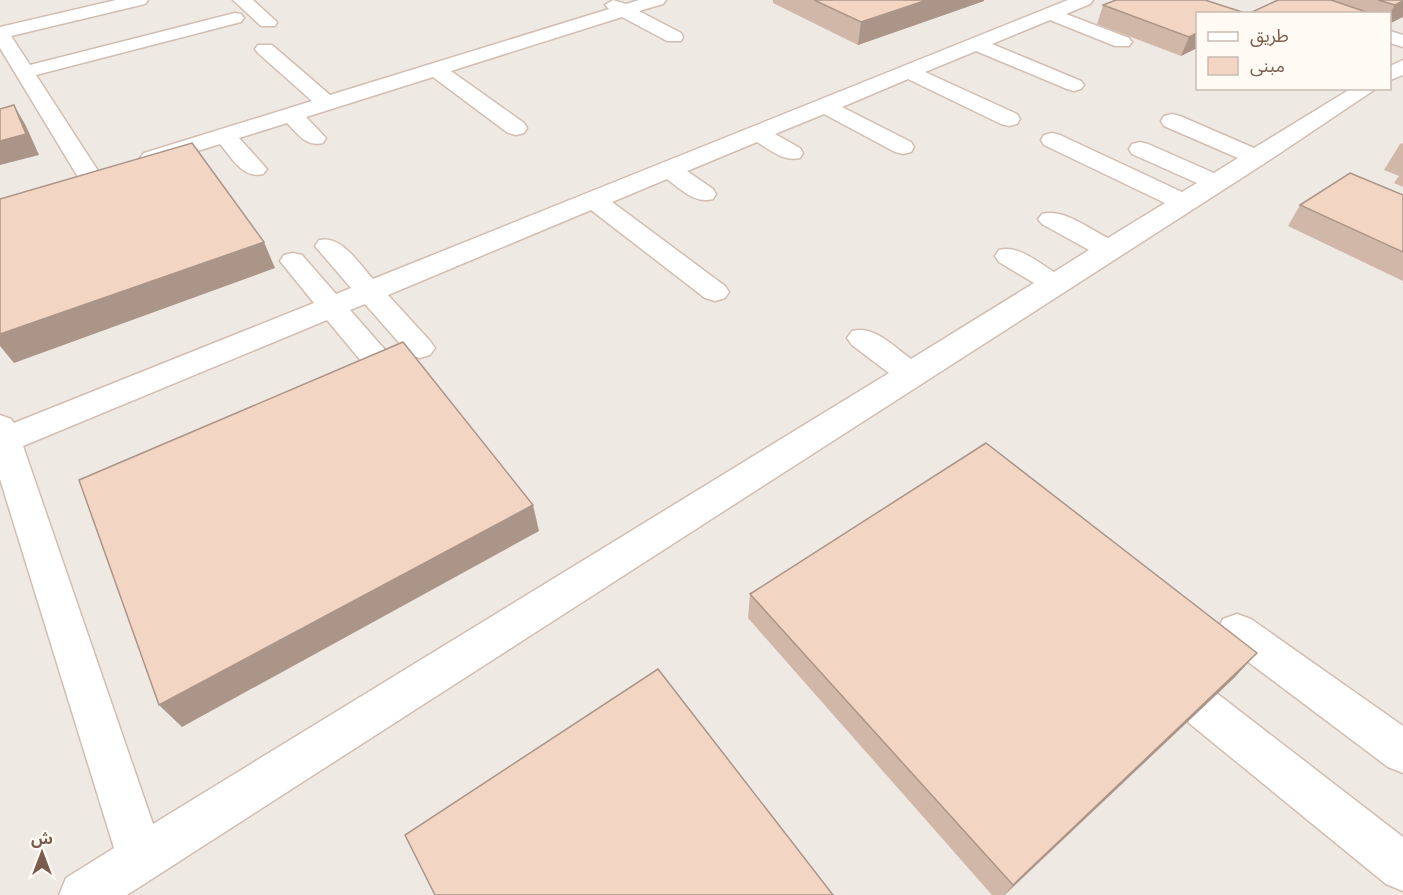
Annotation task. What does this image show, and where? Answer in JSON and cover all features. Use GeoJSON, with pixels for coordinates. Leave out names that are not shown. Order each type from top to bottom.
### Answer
{"type":"FeatureCollection","features":[{"type":"Feature","properties":{"kind":"street"},"geometry":{"type":"LineString","coordinates":[[90,177],[0,33],[140,0]]}},
{"type":"Feature","properties":{"kind":"street"},"geometry":{"type":"LineString","coordinates":[[605,0],[674,37]]}},
{"type":"Feature","properties":{"kind":"street"},"geometry":{"type":"LineString","coordinates":[[135,163],[657,0]]}},
{"type":"Feature","properties":{"kind":"street"},"geometry":{"type":"LineString","coordinates":[[141,858],[2,436],[331,307],[668,170],[975,44],[1046,10],[1084,0]]}},
{"type":"Feature","properties":{"kind":"street"},"geometry":{"type":"LineString","coordinates":[[1046,10],[1122,42]]}},
{"type":"Feature","properties":{"kind":"street"},"geometry":{"type":"LineString","coordinates":[[25,72],[237,14],[268,22]]}},
{"type":"Feature","properties":{"kind":"street"},"geometry":{"type":"LineString","coordinates":[[975,44],[1074,85]]}},
{"type":"Feature","properties":{"kind":"street"},"geometry":{"type":"LineString","coordinates":[[265,49],[326,103]]}},
{"type":"Feature","properties":{"kind":"street"},"geometry":{"type":"LineString","coordinates":[[435,69],[516,128]]}},
{"type":"Feature","properties":{"kind":"street"},"geometry":{"type":"LineString","coordinates":[[908,72],[1008,119]]}},
{"type":"Feature","properties":{"kind":"street"},"geometry":{"type":"LineString","coordinates":[[325,75],[347,97]]}},
{"type":"Feature","properties":{"kind":"street"},"geometry":{"type":"LineString","coordinates":[[83,895],[1257,158],[1349,93]]}},
{"type":"Feature","properties":{"kind":"street"},"geometry":{"type":"LineString","coordinates":[[824,106],[903,147]]}},
{"type":"Feature","properties":{"kind":"street"},"geometry":{"type":"LineString","coordinates":[[291,114],[315,138]]}},
{"type":"Feature","properties":{"kind":"street"},"geometry":{"type":"LineString","coordinates":[[1172,120],[1257,158]]}},
{"type":"Feature","properties":{"kind":"street"},"geometry":{"type":"LineString","coordinates":[[757,133],[792,153]]}},
{"type":"Feature","properties":{"kind":"street"},"geometry":{"type":"LineString","coordinates":[[224,135],[255,169]]}},
{"type":"Feature","properties":{"kind":"street"},"geometry":{"type":"LineString","coordinates":[[1052,140],[1185,203]]}},
{"type":"Feature","properties":{"kind":"street"},"geometry":{"type":"LineString","coordinates":[[1140,148],[1216,183]]}},
{"type":"Feature","properties":{"kind":"street"},"geometry":{"type":"LineString","coordinates":[[68,184],[113,170]]}},
{"type":"Feature","properties":{"kind":"street"},"geometry":{"type":"LineString","coordinates":[[668,170],[704,194]]}},
{"type":"Feature","properties":{"kind":"street"},"geometry":{"type":"LineString","coordinates":[[593,200],[715,291]]}},
{"type":"Feature","properties":{"kind":"street"},"geometry":{"type":"LineString","coordinates":[[1051,219],[1110,250]]}},
{"type":"Feature","properties":{"kind":"street"},"geometry":{"type":"LineString","coordinates":[[328,246],[420,348]]}},
{"type":"Feature","properties":{"kind":"street"},"geometry":{"type":"LineString","coordinates":[[1008,256],[1055,284]]}},
{"type":"Feature","properties":{"kind":"street"},"geometry":{"type":"LineString","coordinates":[[293,261],[382,367]]}},
{"type":"Feature","properties":{"kind":"street"},"geometry":{"type":"LineString","coordinates":[[862,338],[912,375]]}},
{"type":"Feature","properties":{"kind":"street"},"geometry":{"type":"LineString","coordinates":[[1237,632],[1403,752]]}},
{"type":"Feature","properties":{"kind":"street"},"geometry":{"type":"LineString","coordinates":[[1204,709],[1403,867]]}},
{"type":"Feature","properties":{"kind":"shaded area"},"geometry":{"type":"Polygon","coordinates":[[[0,0],[1403,0],[1403,895],[0,895],[0,0]]]}},
{"type":"Feature","properties":{"kind":"building"},"geometry":{"type":"Polygon","coordinates":[[[814,0],[927,0],[861,22],[814,0]]]}},
{"type":"Feature","properties":{"kind":"building"},"geometry":{"type":"Polygon","coordinates":[[[1116,0],[1205,0],[1242,12],[1196,12],[1196,34],[1189,37],[1103,5],[1116,0]]]}},
{"type":"Feature","properties":{"kind":"building"},"geometry":{"type":"Polygon","coordinates":[[[1278,0],[1331,0],[1366,12],[1252,12],[1278,0]]]}},
{"type":"Feature","properties":{"kind":"building"},"geometry":{"type":"Polygon","coordinates":[[[1378,0],[1403,0],[1403,1],[1395,5],[1378,0]]]}},
{"type":"Feature","properties":{"kind":"building"},"geometry":{"type":"Polygon","coordinates":[[[14,105],[26,134],[0,141],[0,109],[14,105]]]}},
{"type":"Feature","properties":{"kind":"building"},"geometry":{"type":"Polygon","coordinates":[[[192,143],[264,242],[0,334],[0,199],[192,143]]]}},
{"type":"Feature","properties":{"kind":"building"},"geometry":{"type":"Polygon","coordinates":[[[1350,173],[1403,195],[1403,252],[1300,205],[1350,173]]]}},
{"type":"Feature","properties":{"kind":"building"},"geometry":{"type":"Polygon","coordinates":[[[403,342],[533,505],[159,705],[79,480],[403,342]]]}},
{"type":"Feature","properties":{"kind":"building"},"geometry":{"type":"Polygon","coordinates":[[[986,443],[1257,653],[1013,885],[750,594],[986,443]]]}},
{"type":"Feature","properties":{"kind":"building"},"geometry":{"type":"Polygon","coordinates":[[[658,669],[833,895],[435,895],[405,835],[658,669]]]}}]}
